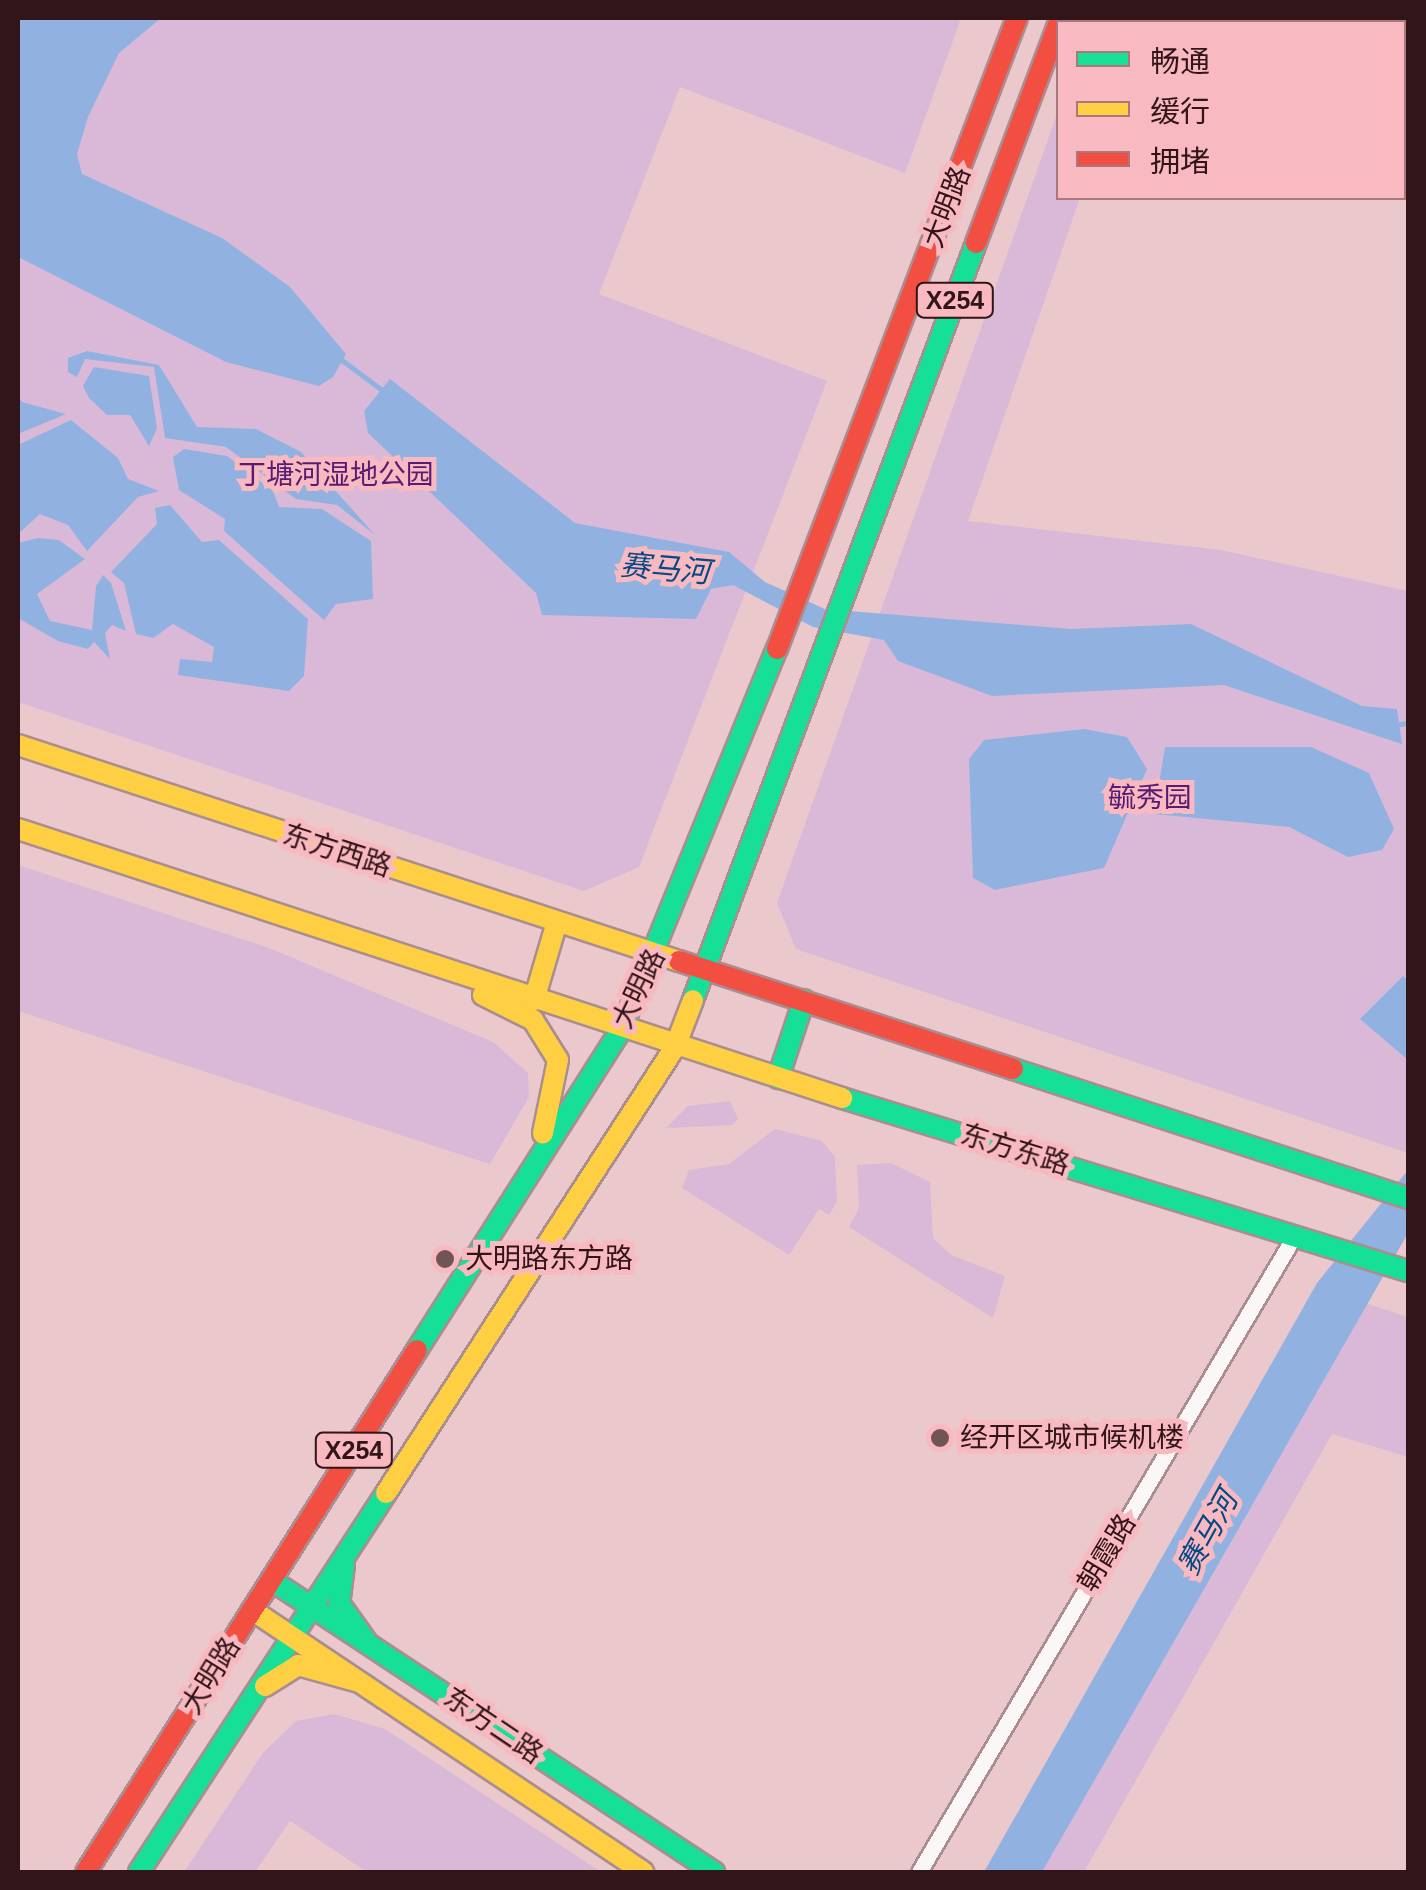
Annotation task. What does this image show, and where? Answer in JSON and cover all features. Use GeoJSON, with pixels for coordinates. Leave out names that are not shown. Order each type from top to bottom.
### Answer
{"type":"FeatureCollection","features":[{"type":"Feature","properties":{"kind":"main road","name":"大明路"},"geometry":{"type":"LineString","coordinates":[[86,1872],[622,1028],[658,954],[813,559],[1018,18]]}},
{"type":"Feature","properties":{"kind":"main road","name":"大明路"},"geometry":{"type":"LineString","coordinates":[[139,1872],[675,1047],[1056,33]]}},
{"type":"Feature","properties":{"kind":"main road","name":"东方西路"},"geometry":{"type":"LineString","coordinates":[[18,745],[658,954]]}},
{"type":"Feature","properties":{"kind":"main road"},"geometry":{"type":"LineString","coordinates":[[18,829],[622,1028]]}},
{"type":"Feature","properties":{"kind":"main road"},"geometry":{"type":"LineString","coordinates":[[534,1000],[557,922]]}},
{"type":"Feature","properties":{"kind":"main road"},"geometry":{"type":"LineString","coordinates":[[658,954],[1408,1198]]}},
{"type":"Feature","properties":{"kind":"main road"},"geometry":{"type":"LineString","coordinates":[[417,962],[533,1020],[558,1060],[557,1095],[528,1175]]}},
{"type":"Feature","properties":{"kind":"main road"},"geometry":{"type":"LineString","coordinates":[[778,1078],[804,1000]]}},
{"type":"Feature","properties":{"kind":"main road","name":"东方东路"},"geometry":{"type":"LineString","coordinates":[[622,1028],[1408,1270]]}},
{"type":"Feature","properties":{"kind":"main road"},"geometry":{"type":"LineString","coordinates":[[350,1547],[338,1602],[366,1641]]}},
{"type":"Feature","properties":{"kind":"main road","name":"东方二路"},"geometry":{"type":"LineString","coordinates":[[271,1580],[714,1872]]}},
{"type":"Feature","properties":{"kind":"main road","name":"东方二路"},"geometry":{"type":"LineString","coordinates":[[252,1610],[644,1872]]}},
{"type":"Feature","properties":{"kind":"main road"},"geometry":{"type":"LineString","coordinates":[[254,1694],[298,1665],[359,1682]]}},
{"type":"Feature","properties":{"kind":"street","name":"朝霞路"},"geometry":{"type":"LineString","coordinates":[[919,1872],[1295,1234]]}},
{"type":"Feature","properties":{"kind":"green space","name":"丁塘河湿地公园"},"geometry":{"type":"Polygon","coordinates":[[[18,18],[961,18],[905,173],[680,87],[599,294],[827,381],[639,867],[584,891],[18,702],[18,18]]]}},
{"type":"Feature","properties":{"kind":"green space","name":"毓秀园"},"geometry":{"type":"Polygon","coordinates":[[[1056,117],[1056,200],[1079,200],[968,521],[1221,550],[1408,591],[1408,1153],[796,949],[777,903],[1056,117]]]}},
{"type":"Feature","properties":{"kind":"green space"},"geometry":{"type":"Polygon","coordinates":[[[18,865],[269,948],[493,1042],[528,1073],[529,1097],[490,1164],[18,1011],[18,865]]]}},
{"type":"Feature","properties":{"kind":"green space"},"geometry":{"type":"Polygon","coordinates":[[[730,1101],[738,1119],[732,1125],[666,1128],[688,1106],[730,1101]]]}},
{"type":"Feature","properties":{"kind":"green space"},"geometry":{"type":"Polygon","coordinates":[[[775,1129],[822,1141],[835,1157],[837,1202],[829,1215],[819,1209],[789,1255],[682,1188],[689,1170],[729,1164],[775,1129]]]}},
{"type":"Feature","properties":{"kind":"green space"},"geometry":{"type":"Polygon","coordinates":[[[891,1163],[930,1182],[933,1238],[951,1255],[1005,1276],[993,1318],[849,1227],[859,1208],[857,1165],[891,1163]]]}},
{"type":"Feature","properties":{"kind":"green space"},"geometry":{"type":"Polygon","coordinates":[[[1365,1303],[1408,1317],[1408,1457],[1332,1434],[1084,1872],[1042,1872],[1365,1303]]]}},
{"type":"Feature","properties":{"kind":"green space"},"geometry":{"type":"Polygon","coordinates":[[[334,1714],[385,1729],[601,1872],[367,1872],[290,1821],[255,1872],[184,1872],[263,1753],[296,1721],[334,1714]]]}},
{"type":"Feature","properties":{"kind":"water"},"geometry":{"type":"Polygon","coordinates":[[[18,18],[161,18],[119,53],[88,117],[77,154],[82,174],[222,238],[290,287],[346,354],[333,377],[319,386],[226,362],[18,257],[18,18]]]}},
{"type":"Feature","properties":{"kind":"water"},"geometry":{"type":"Polygon","coordinates":[[[87,351],[159,365],[197,427],[256,429],[301,452],[375,535],[337,505],[296,499],[226,447],[165,438],[154,367],[85,359],[77,377],[68,372],[68,358],[87,351]]]}},
{"type":"Feature","properties":{"kind":"water"},"geometry":{"type":"Polygon","coordinates":[[[94,367],[149,376],[157,428],[149,446],[130,415],[107,415],[89,398],[83,386],[94,367]]]}},
{"type":"Feature","properties":{"kind":"water"},"geometry":{"type":"Polygon","coordinates":[[[390,379],[575,523],[729,552],[765,582],[825,609],[1071,629],[1191,624],[1362,706],[1397,709],[1402,744],[1224,685],[992,696],[898,661],[884,640],[813,627],[733,585],[711,589],[696,619],[542,615],[536,593],[368,433],[364,411],[390,379]]]}},
{"type":"Feature","properties":{"kind":"water"},"geometry":{"type":"Polygon","coordinates":[[[18,396],[22,402],[66,414],[18,434],[18,396]]]}},
{"type":"Feature","properties":{"kind":"water"},"geometry":{"type":"Polygon","coordinates":[[[71,420],[118,458],[128,479],[159,491],[138,497],[87,551],[68,525],[40,514],[18,534],[18,445],[71,420]]]}},
{"type":"Feature","properties":{"kind":"water"},"geometry":{"type":"Polygon","coordinates":[[[184,449],[227,456],[273,491],[279,507],[322,509],[371,541],[373,599],[336,604],[324,620],[224,531],[225,519],[179,490],[173,457],[184,449]]]}},
{"type":"Feature","properties":{"kind":"water"},"geometry":{"type":"Polygon","coordinates":[[[170,505],[202,542],[219,540],[308,619],[304,676],[289,691],[178,675],[180,659],[212,662],[214,647],[173,624],[153,638],[136,634],[124,583],[111,572],[157,524],[155,508],[170,505]]]}},
{"type":"Feature","properties":{"kind":"water"},"geometry":{"type":"Polygon","coordinates":[[[38,538],[59,540],[85,559],[37,594],[50,621],[92,630],[96,586],[103,575],[111,583],[126,631],[112,625],[105,633],[110,659],[94,642],[88,649],[58,641],[18,618],[18,543],[38,538]]]}},
{"type":"Feature","properties":{"kind":"water"},"geometry":{"type":"Polygon","coordinates":[[[1084,729],[1127,737],[1147,769],[1104,868],[995,890],[973,878],[969,759],[984,740],[1084,729]]]}},
{"type":"Feature","properties":{"kind":"water"},"geometry":{"type":"Polygon","coordinates":[[[1165,747],[1311,747],[1369,773],[1394,829],[1382,850],[1348,857],[1289,827],[1154,814],[1165,747]]]}},
{"type":"Feature","properties":{"kind":"water"},"geometry":{"type":"Polygon","coordinates":[[[1403,976],[1408,980],[1408,1060],[1360,1019],[1403,976]]]}},
{"type":"Feature","properties":{"kind":"water"},"geometry":{"type":"Polygon","coordinates":[[[1408,1170],[1408,1233],[1042,1872],[984,1872],[1317,1283],[1408,1170]]]}},
{"type":"Feature","properties":{"kind":"waterway","name":"赛马河"},"geometry":{"type":"LineString","coordinates":[[339,358],[386,393]]}},
{"type":"Feature","properties":{"kind":"waterway","name":"赛马河"},"geometry":{"type":"LineString","coordinates":[[1393,725],[1408,723]]}},
{"type":"Feature","properties":{"kind":"traffic: fast"},"geometry":{"type":"LineString","coordinates":[[693,1000],[976,243]]}},
{"type":"Feature","properties":{"kind":"traffic: fast"},"geometry":{"type":"LineString","coordinates":[[417,1350],[622,1028],[777,649]]}},
{"type":"Feature","properties":{"kind":"traffic: fast"},"geometry":{"type":"LineString","coordinates":[[778,1078],[804,1000]]}},
{"type":"Feature","properties":{"kind":"traffic: fast"},"geometry":{"type":"LineString","coordinates":[[1013,1069],[1408,1198]]}},
{"type":"Feature","properties":{"kind":"traffic: fast"},"geometry":{"type":"LineString","coordinates":[[842,1098],[1408,1271]]}},
{"type":"Feature","properties":{"kind":"traffic: fast"},"geometry":{"type":"LineString","coordinates":[[139,1872],[386,1493]]}},
{"type":"Feature","properties":{"kind":"traffic: fast"},"geometry":{"type":"LineString","coordinates":[[344,1565],[339,1603],[366,1641]]}},
{"type":"Feature","properties":{"kind":"traffic: fast"},"geometry":{"type":"LineString","coordinates":[[271,1580],[714,1872]]}},
{"type":"Feature","properties":{"kind":"traffic: slow"},"geometry":{"type":"LineString","coordinates":[[18,745],[679,961]]}},
{"type":"Feature","properties":{"kind":"traffic: slow"},"geometry":{"type":"LineString","coordinates":[[18,829],[842,1098]]}},
{"type":"Feature","properties":{"kind":"traffic: slow"},"geometry":{"type":"LineString","coordinates":[[534,1000],[557,922]]}},
{"type":"Feature","properties":{"kind":"traffic: slow"},"geometry":{"type":"LineString","coordinates":[[483,995],[533,1020],[558,1060],[543,1133]]}},
{"type":"Feature","properties":{"kind":"traffic: slow"},"geometry":{"type":"LineString","coordinates":[[386,1493],[675,1047],[693,1000]]}},
{"type":"Feature","properties":{"kind":"traffic: slow"},"geometry":{"type":"LineString","coordinates":[[252,1610],[644,1872]]}},
{"type":"Feature","properties":{"kind":"traffic: slow"},"geometry":{"type":"LineString","coordinates":[[265,1686],[298,1665],[359,1682]]}},
{"type":"Feature","properties":{"kind":"traffic: jam"},"geometry":{"type":"LineString","coordinates":[[777,649],[1017,18]]}},
{"type":"Feature","properties":{"kind":"traffic: jam"},"geometry":{"type":"LineString","coordinates":[[976,243],[1056,30]]}},
{"type":"Feature","properties":{"kind":"traffic: jam"},"geometry":{"type":"LineString","coordinates":[[679,961],[1013,1069]]}},
{"type":"Feature","properties":{"kind":"traffic: jam"},"geometry":{"type":"LineString","coordinates":[[86,1872],[417,1350]]}},
{"type":"Feature","properties":{"kind":"place","name":"大明路东方路"},"geometry":{"type":"Point","coordinates":[445,1259]}},
{"type":"Feature","properties":{"kind":"place","name":"经开区城市候机楼"},"geometry":{"type":"Point","coordinates":[940,1438]}}]}
